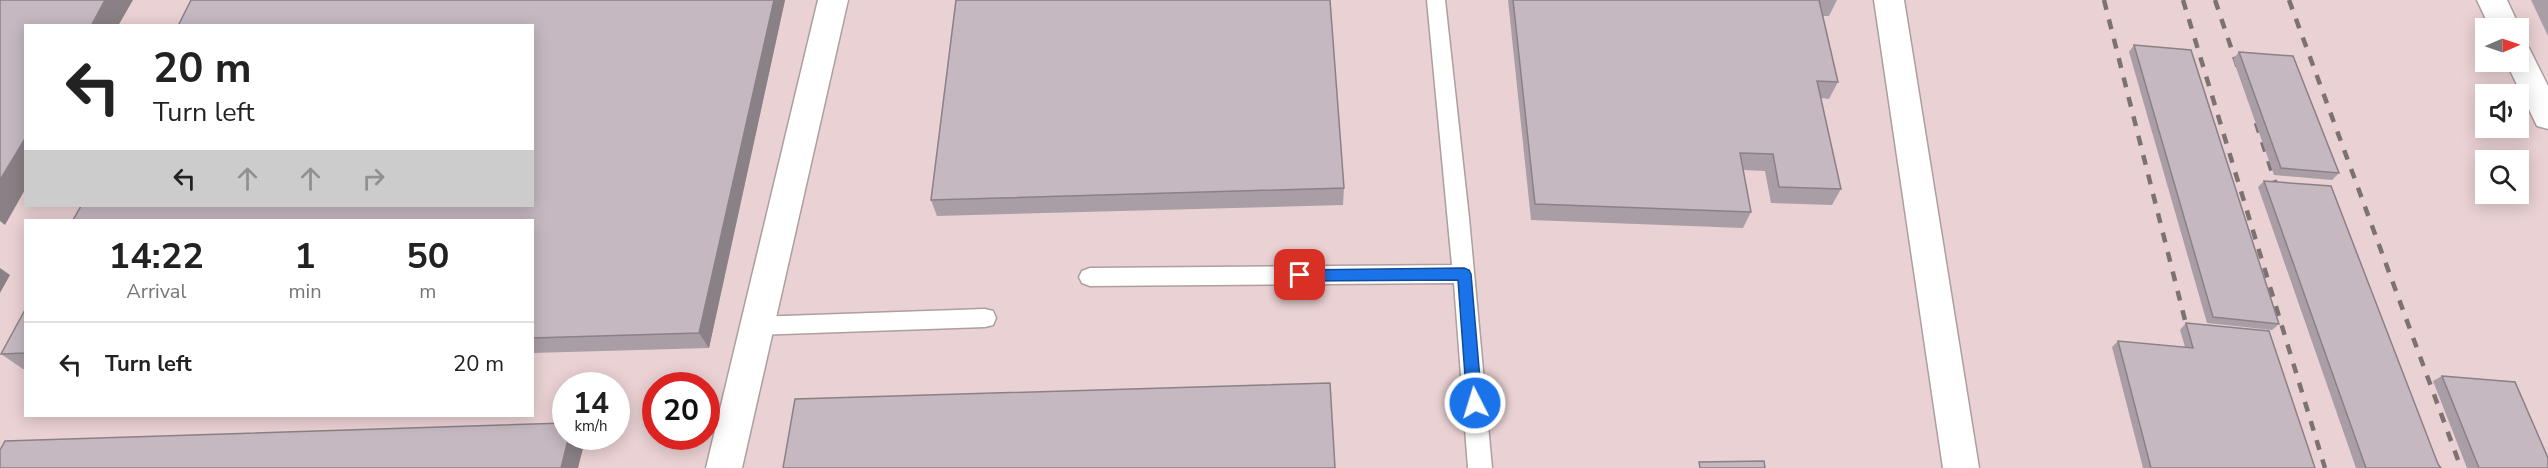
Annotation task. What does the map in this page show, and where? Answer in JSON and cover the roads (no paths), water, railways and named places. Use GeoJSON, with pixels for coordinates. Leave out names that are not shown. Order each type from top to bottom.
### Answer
{"type":"FeatureCollection","features":[{"type":"Feature","properties":{"kind":"street"},"geometry":{"type":"LineString","coordinates":[[723,468],[833,0]]}},
{"type":"Feature","properties":{"kind":"street"},"geometry":{"type":"LineString","coordinates":[[1889,0],[1961,468]]}},
{"type":"Feature","properties":{"kind":"street"},"geometry":{"type":"LineString","coordinates":[[2492,0],[2500,18]]}},
{"type":"Feature","properties":{"kind":"street"},"geometry":{"type":"LineString","coordinates":[[2526,72],[2548,117]]}},
{"type":"Feature","properties":{"kind":"lane"},"geometry":{"type":"LineString","coordinates":[[1436,0],[1464,274],[1480,468]]}},
{"type":"Feature","properties":{"kind":"lane"},"geometry":{"type":"LineString","coordinates":[[1090,277],[1464,274]]}},
{"type":"Feature","properties":{"kind":"lane"},"geometry":{"type":"LineString","coordinates":[[756,326],[985,318]]}},
{"type":"Feature","properties":{"kind":"railway"},"geometry":{"type":"LineString","coordinates":[[2104,0],[2190,340]]}},
{"type":"Feature","properties":{"kind":"railway"},"geometry":{"type":"LineString","coordinates":[[2183,0],[2325,468]]}},
{"type":"Feature","properties":{"kind":"railway"},"geometry":{"type":"LineString","coordinates":[[2215,0],[2240,74]]}},
{"type":"Feature","properties":{"kind":"railway"},"geometry":{"type":"LineString","coordinates":[[2289,0],[2461,468]]}},
{"type":"Feature","properties":{"kind":"railway"},"geometry":{"type":"LineString","coordinates":[[2256,123],[2280,197]]}}]}
